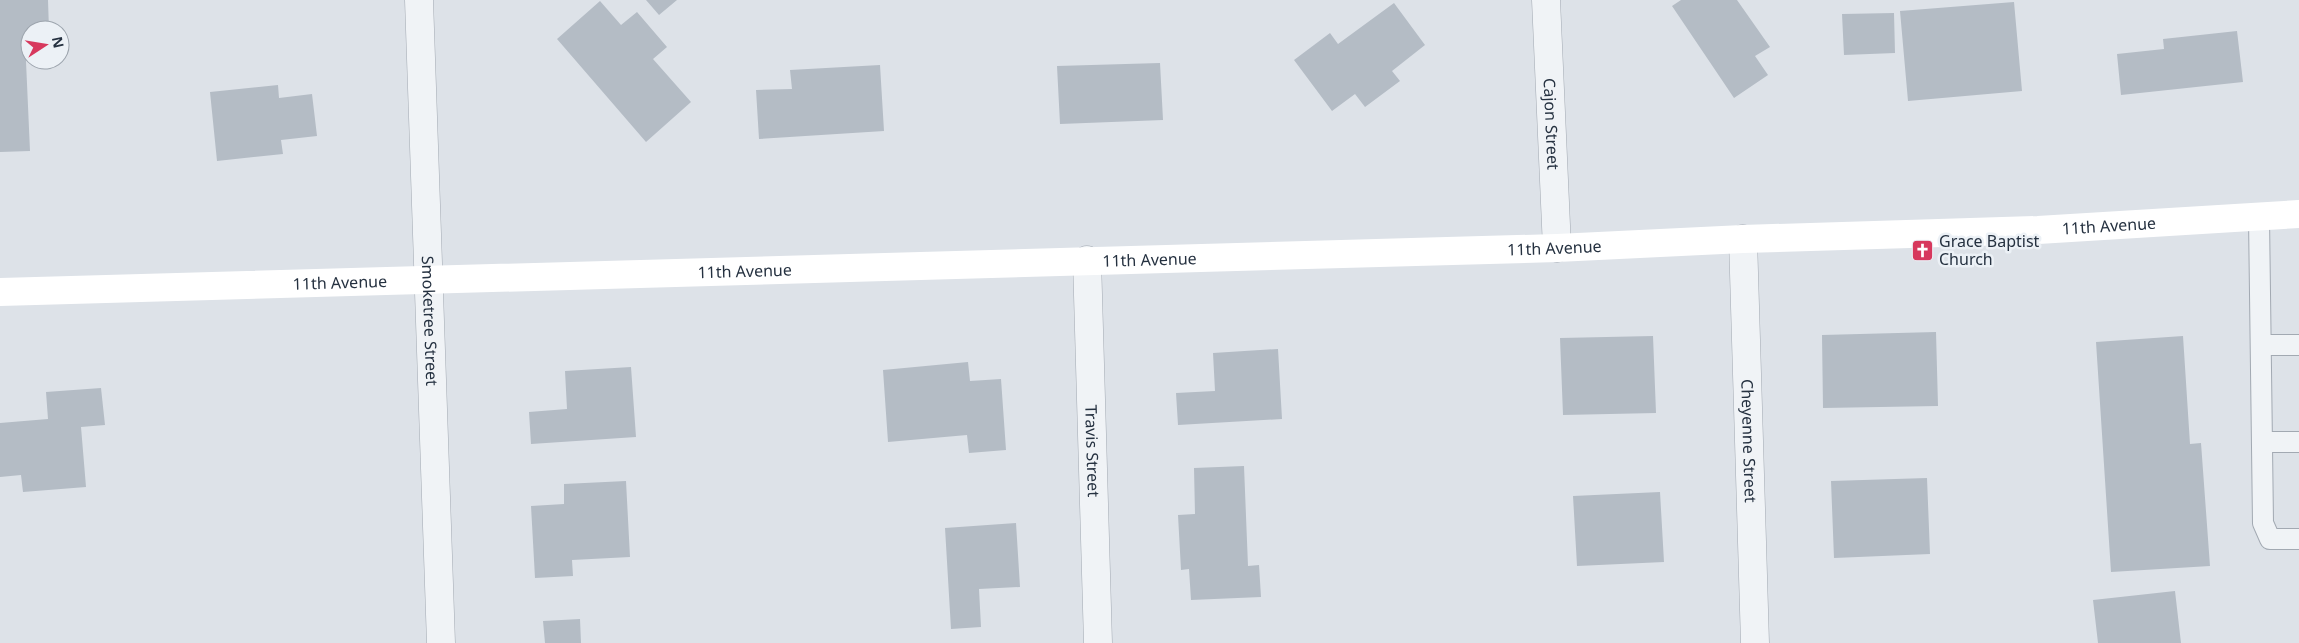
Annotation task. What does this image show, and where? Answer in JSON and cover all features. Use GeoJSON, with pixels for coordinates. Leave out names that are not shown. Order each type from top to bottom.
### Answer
{"type":"FeatureCollection","features":[{"type":"Feature","properties":{"kind":"main road","name":"11th Avenue"},"geometry":{"type":"LineString","coordinates":[[0,292],[1557,248],[1743,239],[2038,230],[2299,214]]}},
{"type":"Feature","properties":{"kind":"street","name":"Smoketree Street"},"geometry":{"type":"LineString","coordinates":[[419,0],[441,643]]}},
{"type":"Feature","properties":{"kind":"street","name":"Cajon Street"},"geometry":{"type":"LineString","coordinates":[[1546,0],[1557,248]]}},
{"type":"Feature","properties":{"kind":"street","name":"Cheyenne Street"},"geometry":{"type":"LineString","coordinates":[[1743,239],[1756,643]]}},
{"type":"Feature","properties":{"kind":"street","name":"Travis Street"},"geometry":{"type":"LineString","coordinates":[[1087,260],[1098,643]]}},
{"type":"Feature","properties":{"kind":"lane"},"geometry":{"type":"LineString","coordinates":[[2259,217],[2263,523],[2270,539],[2299,539]]}},
{"type":"Feature","properties":{"kind":"lane"},"geometry":{"type":"LineString","coordinates":[[2261,345],[2299,344]]}},
{"type":"Feature","properties":{"kind":"lane"},"geometry":{"type":"LineString","coordinates":[[2262,442],[2299,442]]}},
{"type":"Feature","properties":{"kind":"building"},"geometry":{"type":"Polygon","coordinates":[[[0,0],[48,0],[49,20],[20,20],[20,70],[26,70],[30,151],[0,152],[0,0]]]}},
{"type":"Feature","properties":{"kind":"building"},"geometry":{"type":"Polygon","coordinates":[[[646,0],[677,0],[659,15],[646,0]]]}},
{"type":"Feature","properties":{"kind":"building"},"geometry":{"type":"Polygon","coordinates":[[[1681,0],[1737,0],[1770,47],[1755,56],[1768,75],[1734,98],[1672,6],[1681,0]]]}},
{"type":"Feature","properties":{"kind":"building"},"geometry":{"type":"Polygon","coordinates":[[[600,1],[621,25],[637,12],[667,47],[653,59],[691,102],[646,142],[557,39],[600,1]]]}},
{"type":"Feature","properties":{"kind":"building"},"geometry":{"type":"Polygon","coordinates":[[[2014,2],[2022,91],[1908,101],[1900,11],[2014,2]]]}},
{"type":"Feature","properties":{"kind":"building"},"geometry":{"type":"Polygon","coordinates":[[[1394,3],[1425,45],[1392,71],[1400,81],[1365,107],[1355,94],[1332,111],[1294,60],[1330,33],[1338,44],[1394,3]]]}},
{"type":"Feature","properties":{"kind":"building"},"geometry":{"type":"Polygon","coordinates":[[[1894,13],[1895,53],[1844,55],[1842,14],[1894,13]]]}},
{"type":"Feature","properties":{"kind":"building"},"geometry":{"type":"Polygon","coordinates":[[[2237,31],[2243,82],[2121,95],[2117,54],[2164,49],[2163,39],[2237,31]]]}},
{"type":"Feature","properties":{"kind":"building"},"geometry":{"type":"Polygon","coordinates":[[[1160,63],[1163,120],[1060,124],[1057,66],[1160,63]]]}},
{"type":"Feature","properties":{"kind":"building"},"geometry":{"type":"Polygon","coordinates":[[[880,65],[884,131],[759,139],[756,90],[792,89],[790,70],[880,65]]]}},
{"type":"Feature","properties":{"kind":"building"},"geometry":{"type":"Polygon","coordinates":[[[278,85],[279,98],[312,94],[317,136],[281,140],[283,154],[217,161],[210,92],[278,85]]]}},
{"type":"Feature","properties":{"kind":"building"},"geometry":{"type":"Polygon","coordinates":[[[1936,332],[1938,406],[1823,408],[1822,335],[1936,332]]]}},
{"type":"Feature","properties":{"kind":"building"},"geometry":{"type":"Polygon","coordinates":[[[1653,336],[1656,413],[1563,415],[1560,338],[1653,336]]]}},
{"type":"Feature","properties":{"kind":"building"},"geometry":{"type":"Polygon","coordinates":[[[2183,336],[2190,444],[2201,443],[2210,566],[2111,572],[2096,342],[2183,336]]]}},
{"type":"Feature","properties":{"kind":"building"},"geometry":{"type":"Polygon","coordinates":[[[1278,349],[1282,419],[1178,425],[1176,393],[1215,391],[1213,353],[1278,349]]]}},
{"type":"Feature","properties":{"kind":"building"},"geometry":{"type":"Polygon","coordinates":[[[968,362],[970,381],[1001,379],[1006,450],[969,453],[967,435],[888,442],[883,370],[968,362]]]}},
{"type":"Feature","properties":{"kind":"building"},"geometry":{"type":"Polygon","coordinates":[[[631,367],[636,437],[531,444],[529,412],[567,409],[565,371],[631,367]]]}},
{"type":"Feature","properties":{"kind":"building"},"geometry":{"type":"Polygon","coordinates":[[[101,388],[105,425],[81,427],[86,487],[23,492],[21,475],[0,477],[0,423],[48,419],[46,392],[101,388]]]}},
{"type":"Feature","properties":{"kind":"building"},"geometry":{"type":"Polygon","coordinates":[[[1244,466],[1248,566],[1259,565],[1261,597],[1191,600],[1189,569],[1181,570],[1178,515],[1195,514],[1194,468],[1244,466]]]}},
{"type":"Feature","properties":{"kind":"building"},"geometry":{"type":"Polygon","coordinates":[[[1927,478],[1930,554],[1834,558],[1831,481],[1927,478]]]}},
{"type":"Feature","properties":{"kind":"building"},"geometry":{"type":"Polygon","coordinates":[[[626,481],[630,557],[572,560],[573,576],[535,578],[531,506],[564,504],[564,484],[626,481]]]}},
{"type":"Feature","properties":{"kind":"building"},"geometry":{"type":"Polygon","coordinates":[[[1660,492],[1664,562],[1577,566],[1573,496],[1660,492]]]}},
{"type":"Feature","properties":{"kind":"building"},"geometry":{"type":"Polygon","coordinates":[[[1016,523],[1020,587],[979,589],[981,627],[951,629],[945,528],[1016,523]]]}},
{"type":"Feature","properties":{"kind":"building"},"geometry":{"type":"Polygon","coordinates":[[[2175,591],[2181,643],[2098,643],[2093,600],[2175,591]]]}},
{"type":"Feature","properties":{"kind":"building"},"geometry":{"type":"Polygon","coordinates":[[[580,619],[581,643],[545,643],[543,621],[580,619]]]}},
{"type":"Feature","properties":{"kind":"place","name":"Grace Baptist Church"},"geometry":{"type":"Point","coordinates":[1923,250]}}]}
